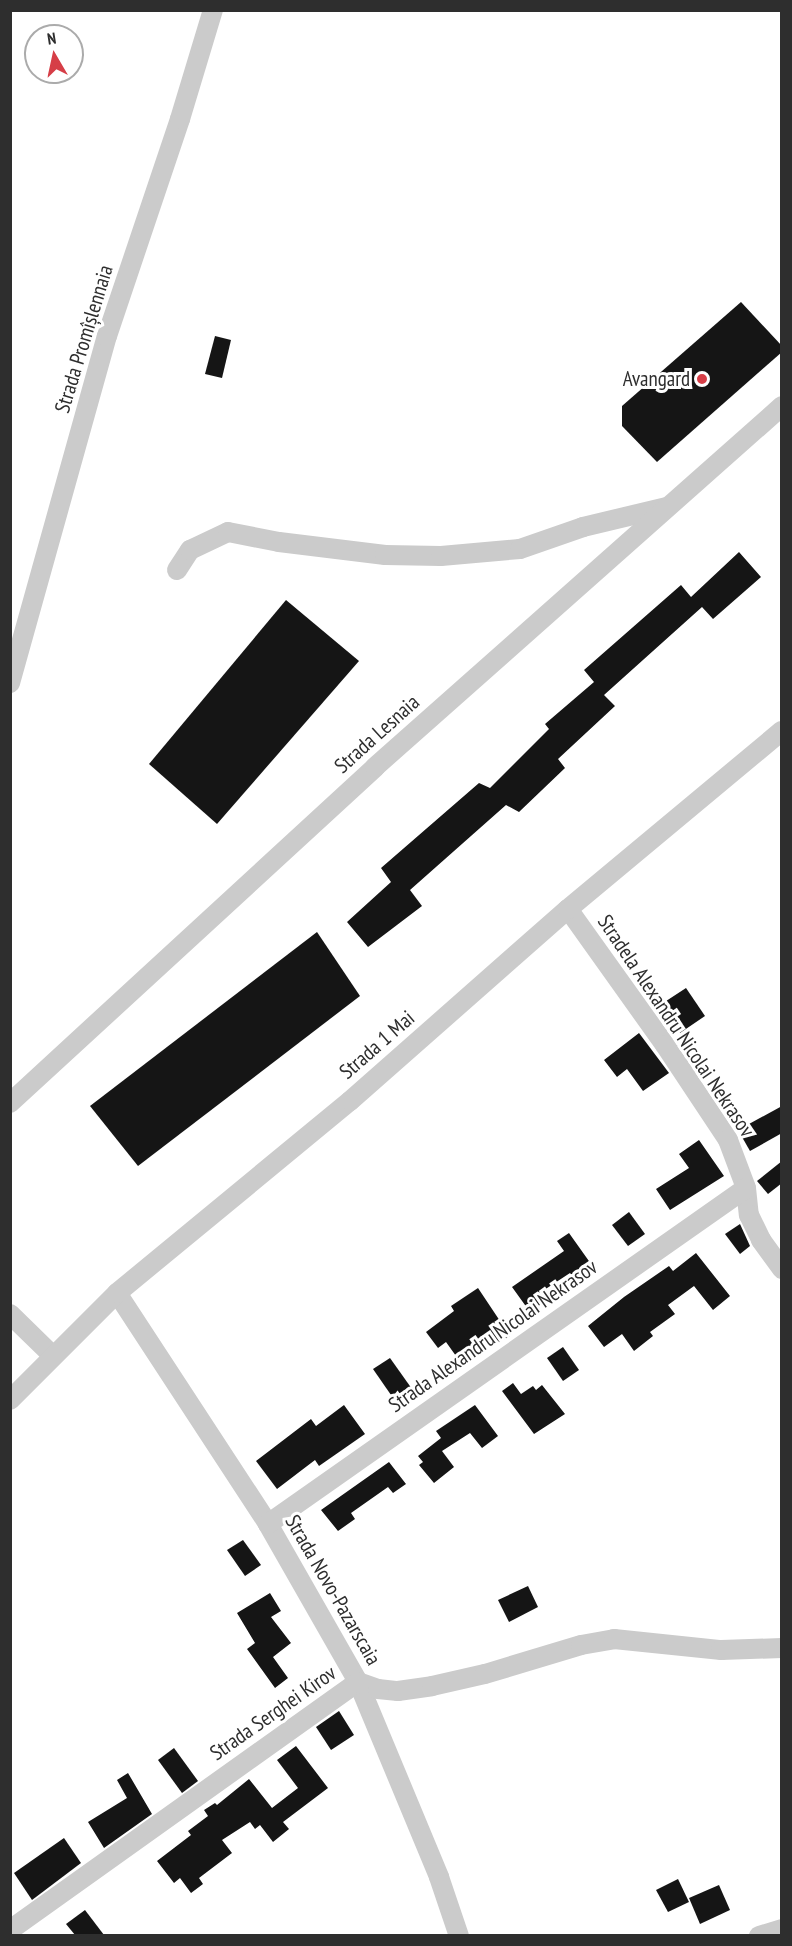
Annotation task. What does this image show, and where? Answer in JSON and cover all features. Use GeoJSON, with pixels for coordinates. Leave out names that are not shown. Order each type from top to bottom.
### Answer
{"type":"FeatureCollection","features":[{"type":"Feature","properties":{"kind":"street","name":"Strada Promîșlennaia"},"geometry":{"type":"LineString","coordinates":[[10,683],[107,336],[180,119],[213,10]]}},
{"type":"Feature","properties":{"kind":"street","name":"Strada Lesnaia"},"geometry":{"type":"LineString","coordinates":[[10,1103],[375,767],[782,406]]}},
{"type":"Feature","properties":{"kind":"street"},"geometry":{"type":"LineString","coordinates":[[177,570],[190,550],[228,532],[279,542],[385,555],[441,556],[520,549],[583,527],[669,506]]}},
{"type":"Feature","properties":{"kind":"street","name":"Strada 1 Mai"},"geometry":{"type":"LineString","coordinates":[[10,1400],[117,1293],[350,1101],[568,909],[782,731]]}},
{"type":"Feature","properties":{"kind":"street","name":"Stradela Alexandru Nicolai Nekrasov"},"geometry":{"type":"LineString","coordinates":[[568,909],[665,1045],[728,1140],[746,1188],[750,1215],[761,1240],[782,1269]]}},
{"type":"Feature","properties":{"kind":"street","name":"Strada Alexandru Nicolai Nekrasov"},"geometry":{"type":"LineString","coordinates":[[268,1524],[746,1188]]}},
{"type":"Feature","properties":{"kind":"street","name":"Strada Novo-Pazarscaia"},"geometry":{"type":"LineString","coordinates":[[117,1293],[268,1524],[358,1682],[439,1877],[459,1935]]}},
{"type":"Feature","properties":{"kind":"street"},"geometry":{"type":"LineString","coordinates":[[10,1314],[53,1356]]}},
{"type":"Feature","properties":{"kind":"street","name":"Strada Serghei Kirov"},"geometry":{"type":"LineString","coordinates":[[10,1930],[358,1682],[388,1690],[432,1686],[485,1674],[581,1645],[614,1639],[720,1650],[782,1648]]}},
{"type":"Feature","properties":{"kind":"street"},"geometry":{"type":"LineString","coordinates":[[759,1935],[782,1929]]}},
{"type":"Feature","properties":{"kind":"building","name":"Avangard"},"geometry":{"type":"Polygon","coordinates":[[[741,302],[782,346],[782,352],[657,462],[622,426],[622,406],[741,302]]]}},
{"type":"Feature","properties":{"kind":"building"},"geometry":{"type":"Polygon","coordinates":[[[215,336],[231,340],[222,378],[205,374],[215,336]]]}},
{"type":"Feature","properties":{"kind":"building"},"geometry":{"type":"Polygon","coordinates":[[[739,552],[761,577],[713,619],[702,607],[604,695],[615,706],[558,759],[565,768],[519,812],[506,805],[410,890],[422,906],[368,947],[347,922],[391,882],[381,868],[479,783],[490,788],[549,729],[545,724],[594,682],[584,670],[681,585],[691,597],[739,552]]]}},
{"type":"Feature","properties":{"kind":"building"},"geometry":{"type":"Polygon","coordinates":[[[286,600],[359,661],[217,824],[149,764],[286,600]]]}},
{"type":"Feature","properties":{"kind":"building"},"geometry":{"type":"Polygon","coordinates":[[[317,932],[360,996],[138,1166],[90,1106],[317,932]]]}},
{"type":"Feature","properties":{"kind":"building"},"geometry":{"type":"Polygon","coordinates":[[[686,988],[705,1016],[680,1033],[660,1005],[686,988]]]}},
{"type":"Feature","properties":{"kind":"building"},"geometry":{"type":"Polygon","coordinates":[[[639,1033],[669,1073],[643,1091],[627,1069],[617,1077],[604,1060],[639,1033]]]}},
{"type":"Feature","properties":{"kind":"building"},"geometry":{"type":"Polygon","coordinates":[[[782,1106],[782,1133],[750,1151],[738,1130],[782,1106]]]}},
{"type":"Feature","properties":{"kind":"building"},"geometry":{"type":"Polygon","coordinates":[[[699,1140],[724,1176],[670,1210],[656,1189],[689,1168],[679,1154],[699,1140]]]}},
{"type":"Feature","properties":{"kind":"building"},"geometry":{"type":"Polygon","coordinates":[[[782,1161],[782,1183],[768,1194],[757,1181],[782,1161]]]}},
{"type":"Feature","properties":{"kind":"building"},"geometry":{"type":"Polygon","coordinates":[[[629,1212],[645,1234],[628,1246],[612,1225],[629,1212]]]}},
{"type":"Feature","properties":{"kind":"building"},"geometry":{"type":"Polygon","coordinates":[[[740,1224],[750,1246],[740,1254],[725,1234],[740,1224]]]}},
{"type":"Feature","properties":{"kind":"building"},"geometry":{"type":"Polygon","coordinates":[[[569,1233],[596,1271],[578,1283],[570,1273],[538,1294],[544,1302],[530,1312],[512,1287],[564,1251],[557,1241],[569,1233]]]}},
{"type":"Feature","properties":{"kind":"building"},"geometry":{"type":"Polygon","coordinates":[[[696,1253],[730,1296],[713,1310],[694,1286],[668,1305],[675,1314],[650,1332],[653,1336],[634,1351],[622,1334],[604,1347],[588,1326],[624,1297],[669,1266],[673,1271],[696,1253]]]}},
{"type":"Feature","properties":{"kind":"building"},"geometry":{"type":"Polygon","coordinates":[[[478,1288],[510,1336],[498,1343],[495,1338],[461,1363],[446,1342],[438,1348],[426,1332],[454,1311],[451,1306],[478,1288]]]}},
{"type":"Feature","properties":{"kind":"building"},"geometry":{"type":"Polygon","coordinates":[[[563,1347],[579,1370],[563,1381],[547,1358],[563,1347]]]}},
{"type":"Feature","properties":{"kind":"building"},"geometry":{"type":"Polygon","coordinates":[[[390,1358],[417,1396],[400,1408],[373,1369],[390,1358]]]}},
{"type":"Feature","properties":{"kind":"building"},"geometry":{"type":"Polygon","coordinates":[[[513,1383],[521,1394],[533,1386],[536,1390],[542,1385],[565,1414],[534,1434],[502,1391],[513,1383]]]}},
{"type":"Feature","properties":{"kind":"building"},"geometry":{"type":"Polygon","coordinates":[[[344,1405],[365,1434],[319,1466],[315,1460],[277,1489],[256,1461],[311,1419],[316,1426],[344,1405]]]}},
{"type":"Feature","properties":{"kind":"building"},"geometry":{"type":"Polygon","coordinates":[[[475,1405],[498,1436],[482,1448],[470,1433],[442,1451],[454,1467],[434,1483],[419,1465],[423,1462],[418,1456],[441,1438],[436,1431],[475,1405]]]}},
{"type":"Feature","properties":{"kind":"building"},"geometry":{"type":"Polygon","coordinates":[[[389,1462],[406,1484],[393,1493],[388,1487],[351,1513],[355,1519],[338,1531],[321,1510],[389,1462]]]}},
{"type":"Feature","properties":{"kind":"building"},"geometry":{"type":"Polygon","coordinates":[[[243,1540],[261,1565],[245,1576],[227,1550],[243,1540]]]}},
{"type":"Feature","properties":{"kind":"building"},"geometry":{"type":"Polygon","coordinates":[[[528,1586],[538,1607],[509,1622],[498,1600],[528,1586]]]}},
{"type":"Feature","properties":{"kind":"building"},"geometry":{"type":"Polygon","coordinates":[[[270,1593],[281,1611],[271,1617],[291,1643],[273,1657],[288,1678],[275,1688],[247,1649],[255,1643],[237,1613],[270,1593]]]}},
{"type":"Feature","properties":{"kind":"building"},"geometry":{"type":"Polygon","coordinates":[[[339,1711],[354,1735],[331,1750],[316,1727],[339,1711]]]}},
{"type":"Feature","properties":{"kind":"building"},"geometry":{"type":"Polygon","coordinates":[[[296,1746],[328,1788],[283,1822],[289,1829],[273,1842],[260,1825],[255,1829],[250,1822],[222,1840],[232,1853],[199,1878],[203,1884],[191,1893],[180,1878],[174,1883],[157,1861],[191,1835],[188,1831],[208,1816],[204,1810],[215,1803],[217,1805],[249,1779],[272,1808],[298,1788],[277,1760],[296,1746]]]}},
{"type":"Feature","properties":{"kind":"building"},"geometry":{"type":"Polygon","coordinates":[[[174,1748],[198,1781],[182,1793],[158,1760],[174,1748]]]}},
{"type":"Feature","properties":{"kind":"building"},"geometry":{"type":"Polygon","coordinates":[[[128,1773],[152,1814],[104,1848],[88,1822],[127,1798],[117,1780],[128,1773]]]}},
{"type":"Feature","properties":{"kind":"building"},"geometry":{"type":"Polygon","coordinates":[[[64,1838],[81,1863],[32,1900],[14,1873],[64,1838]]]}},
{"type":"Feature","properties":{"kind":"building"},"geometry":{"type":"Polygon","coordinates":[[[678,1879],[689,1902],[668,1912],[656,1890],[678,1879]]]}},
{"type":"Feature","properties":{"kind":"building"},"geometry":{"type":"Polygon","coordinates":[[[719,1885],[730,1910],[700,1924],[689,1898],[719,1885]]]}},
{"type":"Feature","properties":{"kind":"building"},"geometry":{"type":"Polygon","coordinates":[[[85,1910],[104,1935],[75,1935],[66,1924],[85,1910]]]}},
{"type":"Feature","properties":{"kind":"place","name":"Avangard"},"geometry":{"type":"Point","coordinates":[702,379]}}]}
